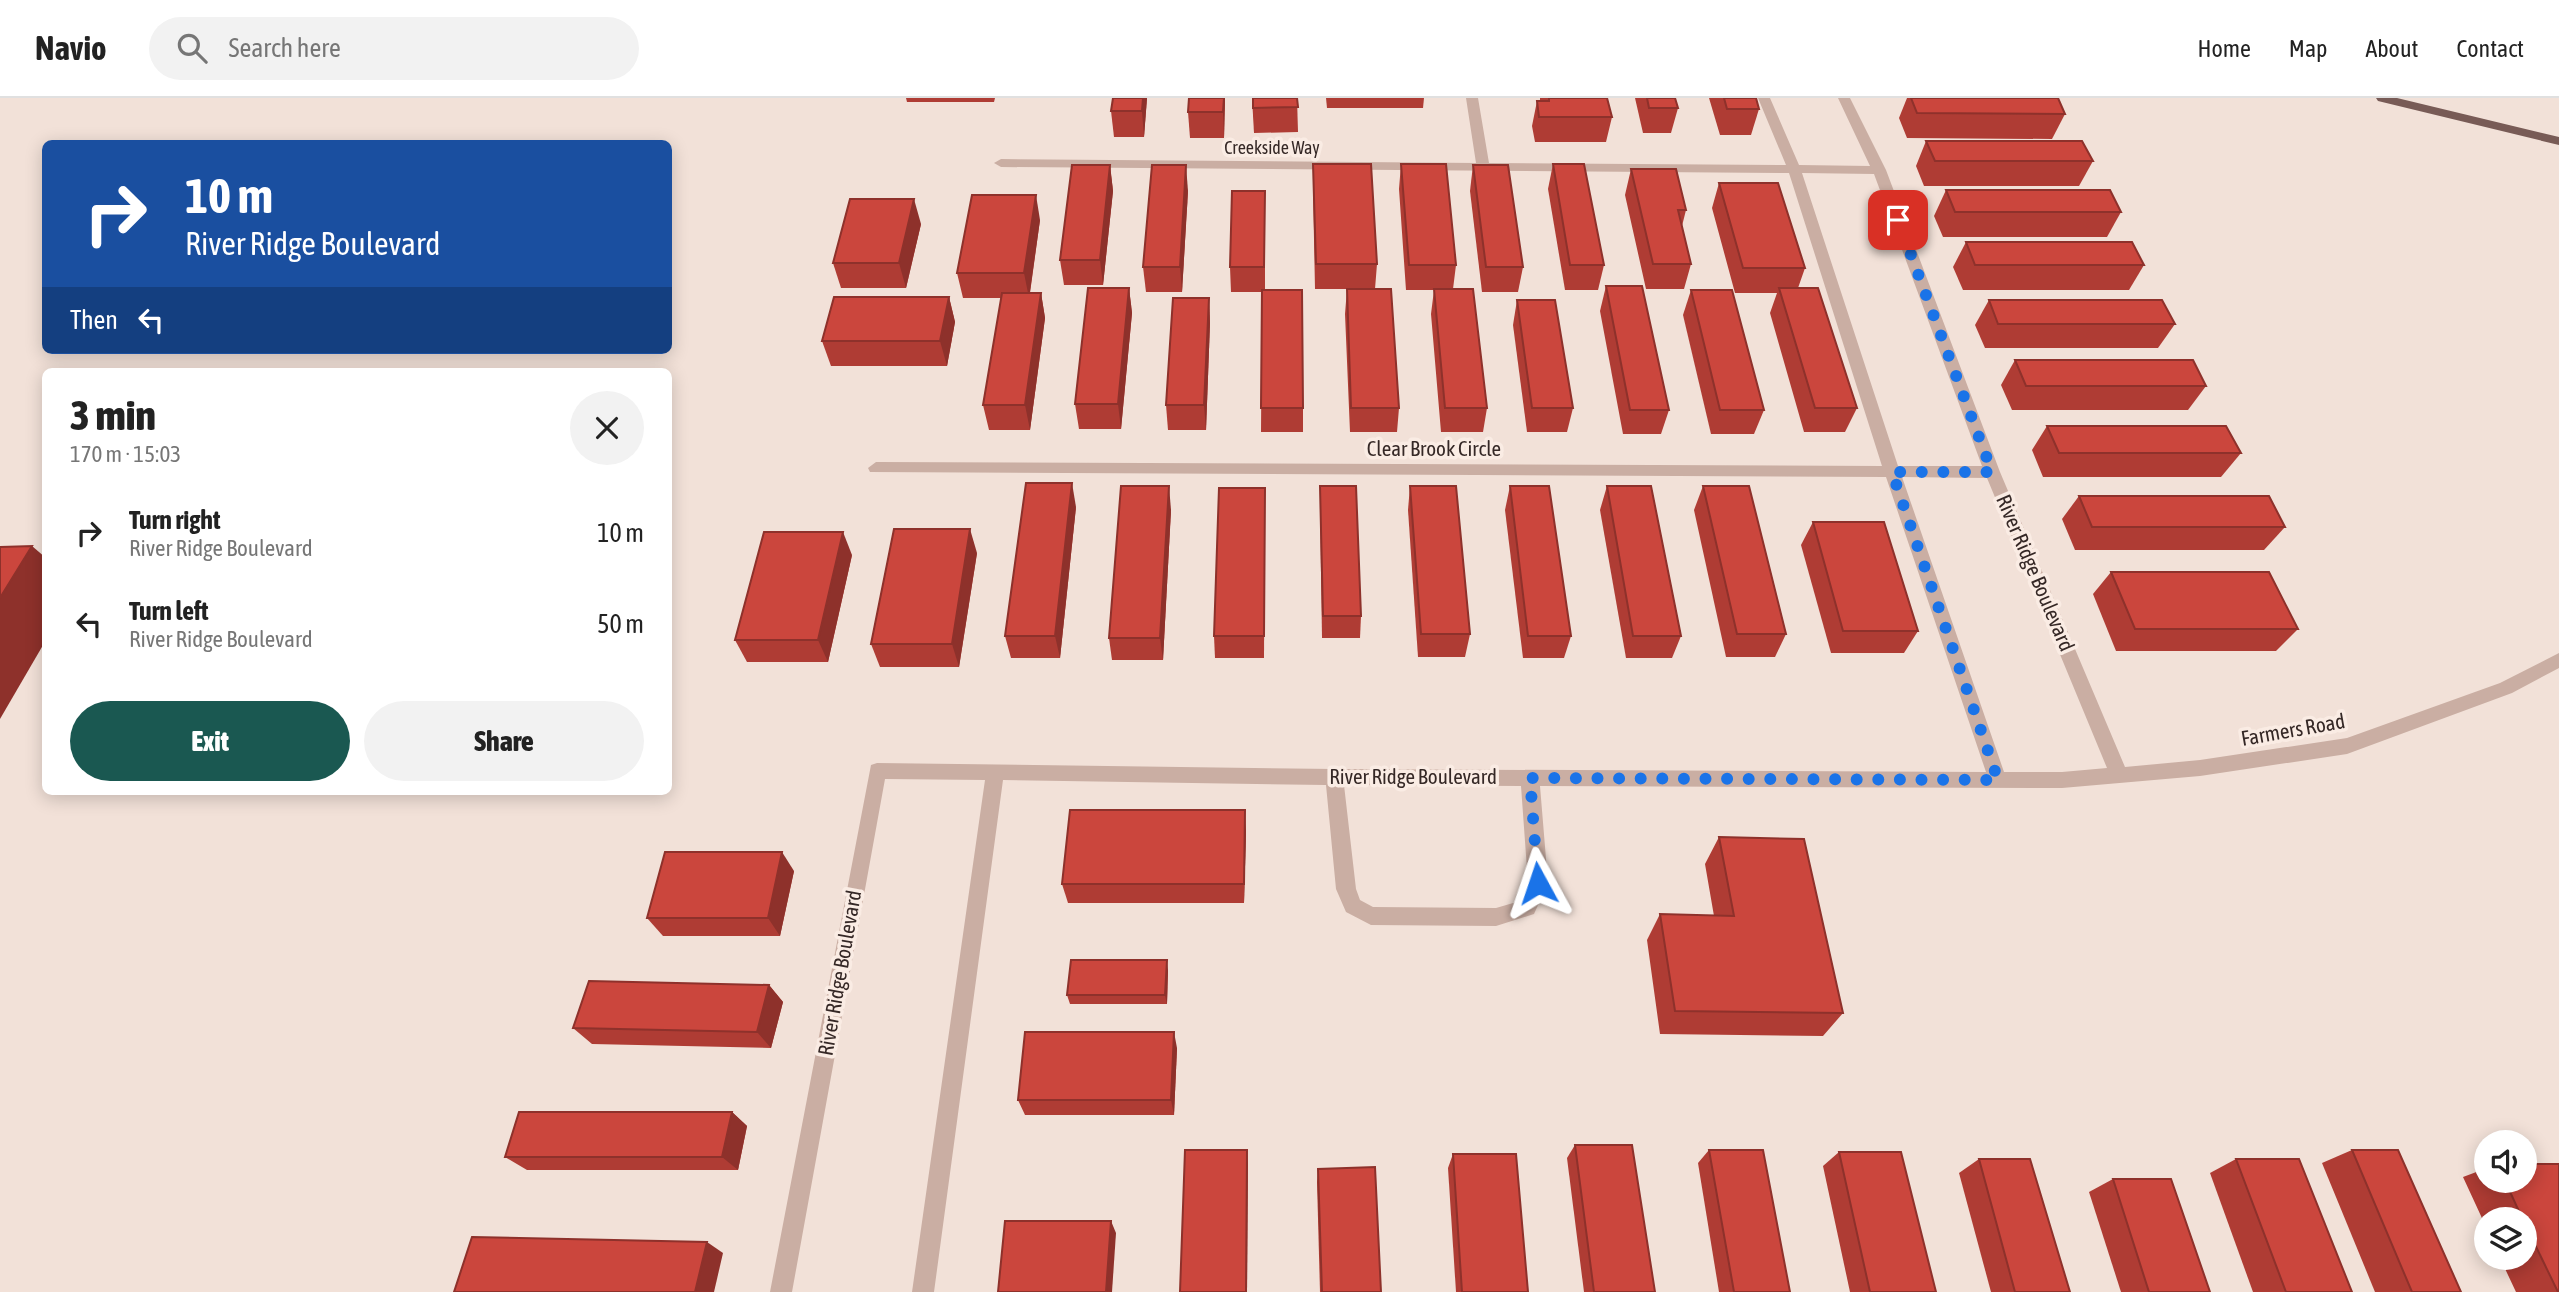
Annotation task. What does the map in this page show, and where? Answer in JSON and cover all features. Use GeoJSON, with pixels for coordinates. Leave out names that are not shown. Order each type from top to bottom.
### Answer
{"type":"FeatureCollection","features":[{"type":"Feature","properties":{"kind":"main road"},"geometry":{"type":"LineString","coordinates":[[2382,98],[2559,141]]}},
{"type":"Feature","properties":{"kind":"street"},"geometry":{"type":"LineString","coordinates":[[1472,98],[1483,167]]}},
{"type":"Feature","properties":{"kind":"street"},"geometry":{"type":"LineString","coordinates":[[1764,98],[1794,169],[1892,472],[1998,780]]}},
{"type":"Feature","properties":{"kind":"street","name":"River Ridge Boulevard"},"geometry":{"type":"LineString","coordinates":[[1844,98],[1879,170],[1992,472],[2119,775]]}},
{"type":"Feature","properties":{"kind":"street","name":"Creekside Way"},"geometry":{"type":"LineString","coordinates":[[1001,163],[1879,170]]}},
{"type":"Feature","properties":{"kind":"street","name":"Clear Brook Circle"},"geometry":{"type":"LineString","coordinates":[[876,468],[1992,472]]}},
{"type":"Feature","properties":{"kind":"street","name":"Farmers Road"},"geometry":{"type":"LineString","coordinates":[[2062,780],[2200,768],[2347,746],[2507,688],[2559,660]]}},
{"type":"Feature","properties":{"kind":"street","name":"River Ridge Boulevard"},"geometry":{"type":"LineString","coordinates":[[780,1292],[877,771],[1334,777],[2062,780]]}},
{"type":"Feature","properties":{"kind":"street"},"geometry":{"type":"LineString","coordinates":[[923,1292],[995,772]]}},
{"type":"Feature","properties":{"kind":"street"},"geometry":{"type":"LineString","coordinates":[[1334,777],[1346,889],[1353,906],[1371,916],[1496,918],[1527,908],[1538,883],[1530,778]]}},
{"type":"Feature","properties":{"kind":"building"},"geometry":{"type":"Polygon","coordinates":[[[1113,98],[1143,98],[1142,111],[1111,111],[1113,98]]]}},
{"type":"Feature","properties":{"kind":"building"},"geometry":{"type":"Polygon","coordinates":[[[1189,98],[1224,98],[1223,112],[1188,112],[1189,98]]]}},
{"type":"Feature","properties":{"kind":"building"},"geometry":{"type":"Polygon","coordinates":[[[1253,98],[1297,98],[1298,107],[1253,108],[1253,98]]]}},
{"type":"Feature","properties":{"kind":"building"},"geometry":{"type":"Polygon","coordinates":[[[1549,98],[1607,98],[1612,117],[1539,117],[1537,101],[1549,101],[1549,98]]]}},
{"type":"Feature","properties":{"kind":"building"},"geometry":{"type":"Polygon","coordinates":[[[1647,98],[1675,98],[1678,108],[1649,108],[1647,98]]]}},
{"type":"Feature","properties":{"kind":"building"},"geometry":{"type":"Polygon","coordinates":[[[1724,98],[1756,98],[1759,109],[1727,109],[1724,98]]]}},
{"type":"Feature","properties":{"kind":"building"},"geometry":{"type":"Polygon","coordinates":[[[1911,98],[2058,98],[2065,114],[1917,113],[1911,98]]]}},
{"type":"Feature","properties":{"kind":"building"},"geometry":{"type":"Polygon","coordinates":[[[1926,141],[2082,141],[2093,161],[1935,161],[1926,141]]]}},
{"type":"Feature","properties":{"kind":"building"},"geometry":{"type":"Polygon","coordinates":[[[1313,164],[1371,164],[1377,264],[1316,264],[1313,164]]]}},
{"type":"Feature","properties":{"kind":"building"},"geometry":{"type":"Polygon","coordinates":[[[1401,164],[1446,164],[1456,265],[1409,265],[1401,164]]]}},
{"type":"Feature","properties":{"kind":"building"},"geometry":{"type":"Polygon","coordinates":[[[1553,164],[1584,164],[1604,265],[1570,265],[1553,164]]]}},
{"type":"Feature","properties":{"kind":"building"},"geometry":{"type":"Polygon","coordinates":[[[1072,165],[1110,165],[1100,260],[1060,260],[1072,165]]]}},
{"type":"Feature","properties":{"kind":"building"},"geometry":{"type":"Polygon","coordinates":[[[1152,165],[1186,165],[1180,267],[1143,267],[1152,165]]]}},
{"type":"Feature","properties":{"kind":"building"},"geometry":{"type":"Polygon","coordinates":[[[1473,165],[1508,165],[1523,267],[1486,267],[1473,165]]]}},
{"type":"Feature","properties":{"kind":"building"},"geometry":{"type":"Polygon","coordinates":[[[1631,169],[1676,169],[1686,210],[1678,210],[1691,264],[1653,264],[1631,169]]]}},
{"type":"Feature","properties":{"kind":"building"},"geometry":{"type":"Polygon","coordinates":[[[1719,183],[1778,183],[1805,268],[1743,268],[1719,183]]]}},
{"type":"Feature","properties":{"kind":"building"},"geometry":{"type":"Polygon","coordinates":[[[1946,190],[2110,190],[2121,212],[1955,212],[1946,190]]]}},
{"type":"Feature","properties":{"kind":"building"},"geometry":{"type":"Polygon","coordinates":[[[1232,191],[1265,191],[1264,267],[1230,267],[1232,191]]]}},
{"type":"Feature","properties":{"kind":"building"},"geometry":{"type":"Polygon","coordinates":[[[972,195],[1036,195],[1024,273],[957,273],[972,195]]]}},
{"type":"Feature","properties":{"kind":"building"},"geometry":{"type":"Polygon","coordinates":[[[850,199],[914,199],[899,263],[833,263],[850,199]]]}},
{"type":"Feature","properties":{"kind":"building"},"geometry":{"type":"Polygon","coordinates":[[[1966,242],[2132,242],[2144,265],[1975,265],[1966,242]]]}},
{"type":"Feature","properties":{"kind":"building"},"geometry":{"type":"Polygon","coordinates":[[[1606,286],[1642,286],[1669,410],[1630,410],[1606,286]]]}},
{"type":"Feature","properties":{"kind":"building"},"geometry":{"type":"Polygon","coordinates":[[[1088,288],[1129,288],[1118,404],[1075,404],[1088,288]]]}},
{"type":"Feature","properties":{"kind":"building"},"geometry":{"type":"Polygon","coordinates":[[[1779,288],[1818,288],[1857,408],[1815,408],[1779,288]]]}},
{"type":"Feature","properties":{"kind":"building"},"geometry":{"type":"Polygon","coordinates":[[[1347,289],[1391,289],[1399,408],[1351,408],[1347,289]]]}},
{"type":"Feature","properties":{"kind":"building"},"geometry":{"type":"Polygon","coordinates":[[[1434,289],[1473,289],[1487,408],[1445,408],[1434,289]]]}},
{"type":"Feature","properties":{"kind":"building"},"geometry":{"type":"Polygon","coordinates":[[[1262,290],[1302,290],[1303,408],[1261,408],[1262,290]]]}},
{"type":"Feature","properties":{"kind":"building"},"geometry":{"type":"Polygon","coordinates":[[[1691,290],[1732,290],[1764,410],[1720,410],[1691,290]]]}},
{"type":"Feature","properties":{"kind":"building"},"geometry":{"type":"Polygon","coordinates":[[[1002,293],[1041,293],[1025,405],[983,405],[1002,293]]]}},
{"type":"Feature","properties":{"kind":"building"},"geometry":{"type":"Polygon","coordinates":[[[834,297],[949,297],[940,341],[822,341],[834,297]]]}},
{"type":"Feature","properties":{"kind":"building"},"geometry":{"type":"Polygon","coordinates":[[[1173,298],[1209,298],[1204,405],[1166,405],[1173,298]]]}},
{"type":"Feature","properties":{"kind":"building"},"geometry":{"type":"Polygon","coordinates":[[[1517,300],[1555,300],[1573,408],[1532,408],[1517,300]]]}},
{"type":"Feature","properties":{"kind":"building"},"geometry":{"type":"Polygon","coordinates":[[[1989,300],[2162,300],[2175,324],[1998,324],[1989,300]]]}},
{"type":"Feature","properties":{"kind":"building"},"geometry":{"type":"Polygon","coordinates":[[[2015,360],[2193,360],[2206,386],[2026,386],[2015,360]]]}},
{"type":"Feature","properties":{"kind":"building"},"geometry":{"type":"Polygon","coordinates":[[[2047,426],[2226,426],[2241,453],[2059,453],[2047,426]]]}},
{"type":"Feature","properties":{"kind":"building"},"geometry":{"type":"Polygon","coordinates":[[[1026,483],[1072,483],[1055,636],[1005,636],[1026,483]]]}},
{"type":"Feature","properties":{"kind":"building"},"geometry":{"type":"Polygon","coordinates":[[[1121,486],[1169,486],[1160,638],[1109,638],[1121,486]]]}},
{"type":"Feature","properties":{"kind":"building"},"geometry":{"type":"Polygon","coordinates":[[[1320,486],[1356,486],[1361,616],[1323,616],[1320,486]]]}},
{"type":"Feature","properties":{"kind":"building"},"geometry":{"type":"Polygon","coordinates":[[[1410,486],[1456,486],[1470,634],[1421,634],[1410,486]]]}},
{"type":"Feature","properties":{"kind":"building"},"geometry":{"type":"Polygon","coordinates":[[[1510,486],[1549,486],[1571,636],[1528,636],[1510,486]]]}},
{"type":"Feature","properties":{"kind":"building"},"geometry":{"type":"Polygon","coordinates":[[[1607,486],[1651,486],[1681,636],[1633,636],[1607,486]]]}},
{"type":"Feature","properties":{"kind":"building"},"geometry":{"type":"Polygon","coordinates":[[[1703,486],[1749,486],[1786,634],[1737,634],[1703,486]]]}},
{"type":"Feature","properties":{"kind":"building"},"geometry":{"type":"Polygon","coordinates":[[[1219,488],[1265,488],[1264,636],[1214,636],[1219,488]]]}},
{"type":"Feature","properties":{"kind":"building"},"geometry":{"type":"Polygon","coordinates":[[[2079,496],[2269,496],[2285,527],[2092,527],[2079,496]]]}},
{"type":"Feature","properties":{"kind":"building"},"geometry":{"type":"Polygon","coordinates":[[[1813,522],[1884,522],[1918,631],[1843,631],[1813,522]]]}},
{"type":"Feature","properties":{"kind":"building"},"geometry":{"type":"Polygon","coordinates":[[[894,529],[970,529],[952,644],[871,644],[894,529]]]}},
{"type":"Feature","properties":{"kind":"building"},"geometry":{"type":"Polygon","coordinates":[[[764,532],[843,532],[818,640],[735,640],[764,532]]]}},
{"type":"Feature","properties":{"kind":"building"},"geometry":{"type":"Polygon","coordinates":[[[32,546],[0,598],[0,547],[32,546]]]}},
{"type":"Feature","properties":{"kind":"building"},"geometry":{"type":"Polygon","coordinates":[[[2111,572],[2269,572],[2298,629],[2135,629],[2111,572]]]}},
{"type":"Feature","properties":{"kind":"building"},"geometry":{"type":"Polygon","coordinates":[[[1070,810],[1245,810],[1244,884],[1062,884],[1070,810]]]}},
{"type":"Feature","properties":{"kind":"building"},"geometry":{"type":"Polygon","coordinates":[[[1719,837],[1804,839],[1843,1013],[1675,1011],[1660,914],[1734,916],[1719,837]]]}},
{"type":"Feature","properties":{"kind":"building"},"geometry":{"type":"Polygon","coordinates":[[[665,852],[782,852],[768,918],[647,918],[665,852]]]}},
{"type":"Feature","properties":{"kind":"building"},"geometry":{"type":"Polygon","coordinates":[[[1071,960],[1167,960],[1165,995],[1067,995],[1071,960]]]}},
{"type":"Feature","properties":{"kind":"building"},"geometry":{"type":"Polygon","coordinates":[[[589,981],[769,985],[757,1032],[573,1028],[589,981]]]}},
{"type":"Feature","properties":{"kind":"building"},"geometry":{"type":"Polygon","coordinates":[[[1025,1032],[1174,1032],[1171,1100],[1018,1100],[1025,1032]]]}},
{"type":"Feature","properties":{"kind":"building"},"geometry":{"type":"Polygon","coordinates":[[[519,1112],[732,1112],[722,1157],[505,1157],[519,1112]]]}},
{"type":"Feature","properties":{"kind":"building"},"geometry":{"type":"Polygon","coordinates":[[[1575,1145],[1632,1145],[1655,1292],[1594,1292],[1575,1145]]]}},
{"type":"Feature","properties":{"kind":"building"},"geometry":{"type":"Polygon","coordinates":[[[1185,1150],[1247,1150],[1246,1292],[1180,1292],[1185,1150]]]}},
{"type":"Feature","properties":{"kind":"building"},"geometry":{"type":"Polygon","coordinates":[[[1709,1150],[1763,1150],[1790,1292],[1734,1292],[1709,1150]]]}},
{"type":"Feature","properties":{"kind":"building"},"geometry":{"type":"Polygon","coordinates":[[[2352,1150],[2398,1150],[2461,1292],[2412,1292],[2352,1150]]]}},
{"type":"Feature","properties":{"kind":"building"},"geometry":{"type":"Polygon","coordinates":[[[1839,1152],[1901,1152],[1936,1292],[1870,1292],[1839,1152]]]}},
{"type":"Feature","properties":{"kind":"building"},"geometry":{"type":"Polygon","coordinates":[[[1453,1154],[1516,1154],[1528,1292],[1462,1292],[1453,1154]]]}},
{"type":"Feature","properties":{"kind":"building"},"geometry":{"type":"Polygon","coordinates":[[[1979,1159],[2030,1159],[2070,1292],[2015,1292],[1979,1159]]]}},
{"type":"Feature","properties":{"kind":"building"},"geometry":{"type":"Polygon","coordinates":[[[2236,1159],[2299,1159],[2352,1292],[2286,1292],[2236,1159]]]}},
{"type":"Feature","properties":{"kind":"building"},"geometry":{"type":"Polygon","coordinates":[[[2537,1164],[2559,1164],[2559,1292],[2537,1249],[2537,1207],[2517,1207],[2511,1193],[2537,1193],[2537,1164]]]}},
{"type":"Feature","properties":{"kind":"building"},"geometry":{"type":"Polygon","coordinates":[[[1375,1167],[1381,1292],[1322,1292],[1318,1169],[1375,1167]]]}},
{"type":"Feature","properties":{"kind":"building"},"geometry":{"type":"Polygon","coordinates":[[[2113,1179],[2171,1179],[2210,1292],[2149,1292],[2113,1179]]]}},
{"type":"Feature","properties":{"kind":"building"},"geometry":{"type":"Polygon","coordinates":[[[1005,1221],[1111,1221],[1106,1292],[998,1292],[1005,1221]]]}},
{"type":"Feature","properties":{"kind":"building"},"geometry":{"type":"Polygon","coordinates":[[[472,1237],[707,1242],[695,1292],[454,1292],[472,1237]]]}},
{"type":"Feature","properties":{"kind":"route"},"geometry":{"type":"LineString","coordinates":[[1538,883],[1530,778],[1998,780],[1892,472],[1992,472],[1898,220]]}}]}
